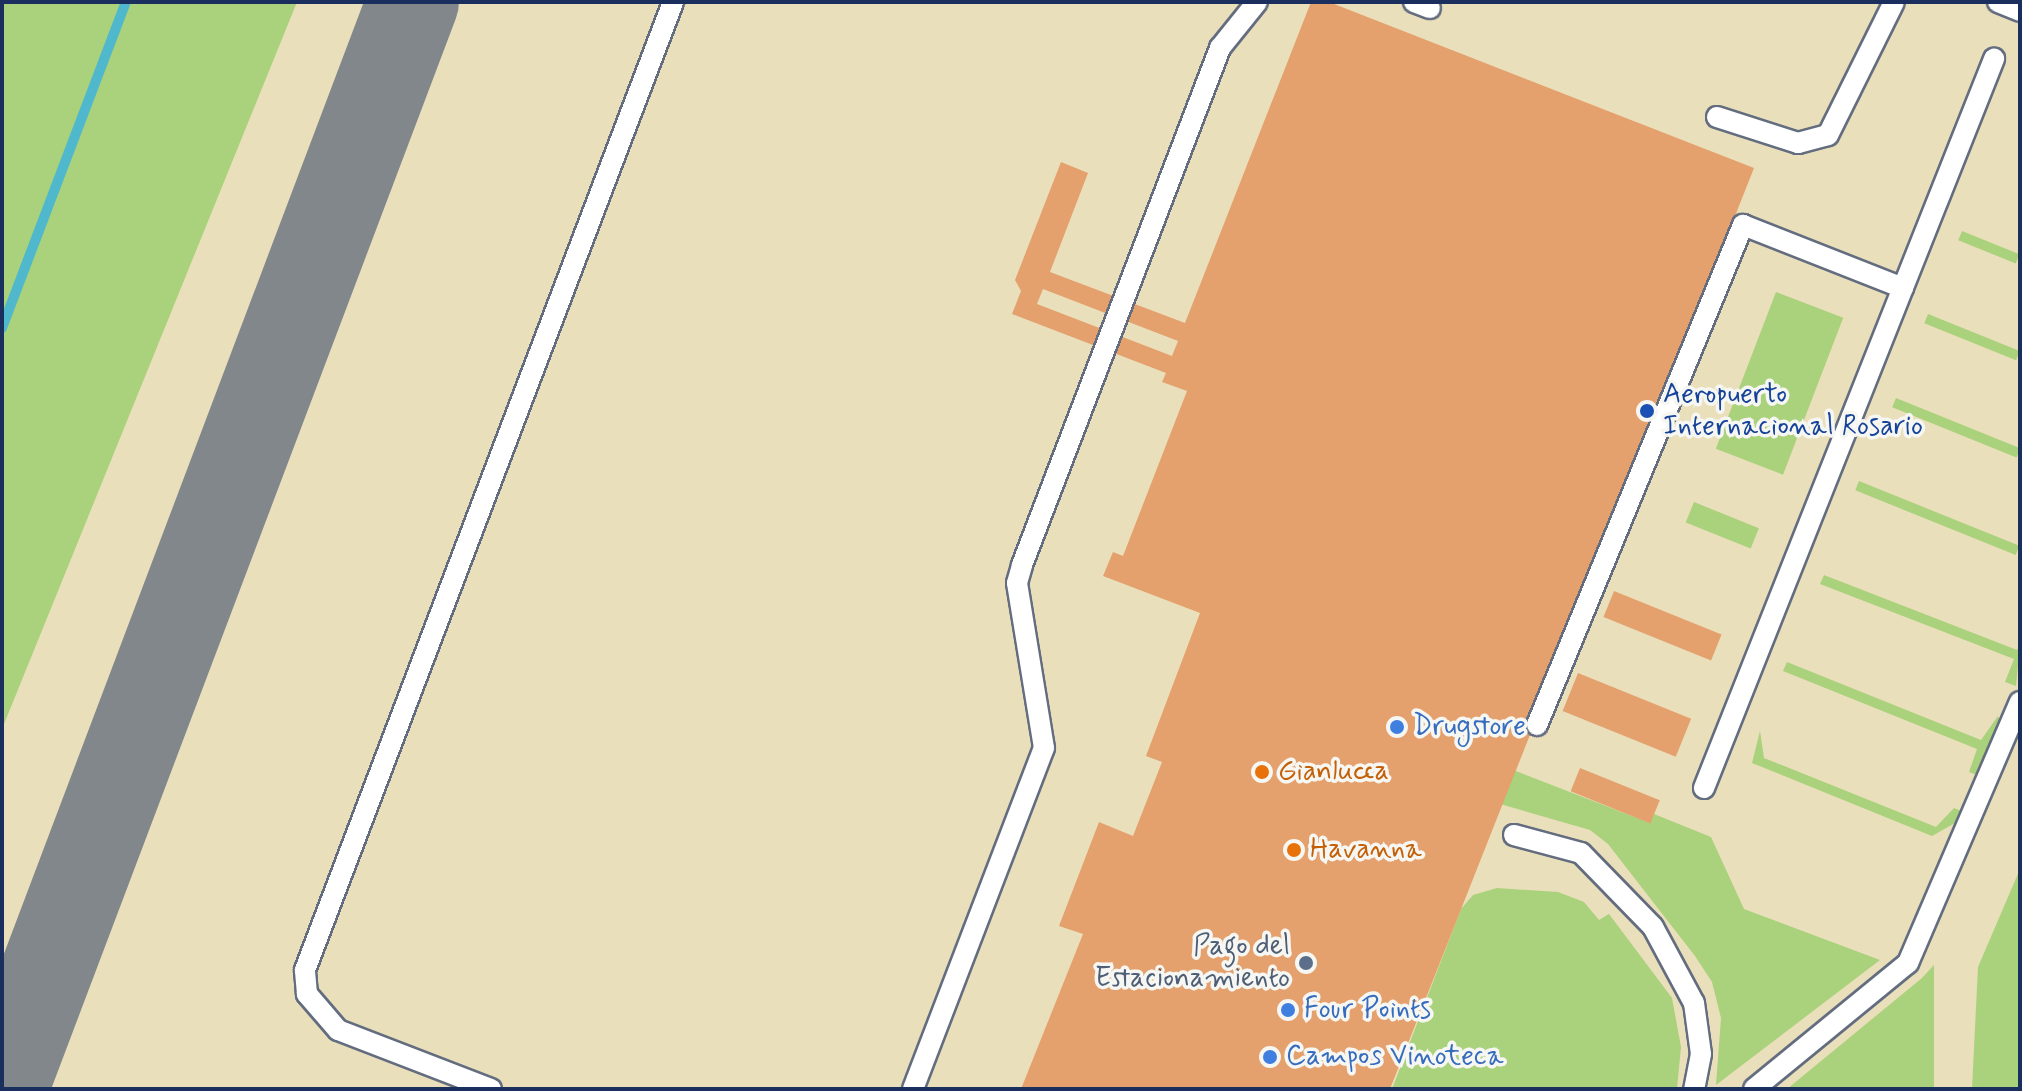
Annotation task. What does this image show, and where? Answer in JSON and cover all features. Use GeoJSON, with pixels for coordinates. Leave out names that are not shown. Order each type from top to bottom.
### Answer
{"type":"FeatureCollection","features":[{"type":"Feature","properties":{"kind":"lane"},"geometry":{"type":"LineString","coordinates":[[491,1089],[338,1030],[307,994],[305,970],[673,2]]}},
{"type":"Feature","properties":{"kind":"lane"},"geometry":{"type":"LineString","coordinates":[[913,1089],[1044,748],[1017,583],[1022,565],[1220,48],[1257,2]]}},
{"type":"Feature","properties":{"kind":"lane"},"geometry":{"type":"LineString","coordinates":[[1717,117],[1798,143],[1828,135],[1894,2]]}},
{"type":"Feature","properties":{"kind":"lane"},"geometry":{"type":"LineString","coordinates":[[1998,2],[2020,11]]}},
{"type":"Feature","properties":{"kind":"lane"},"geometry":{"type":"LineString","coordinates":[[1704,788],[1994,59]]}},
{"type":"Feature","properties":{"kind":"lane"},"geometry":{"type":"LineString","coordinates":[[1537,725],[1743,225],[1903,288]]}},
{"type":"Feature","properties":{"kind":"lane"},"geometry":{"type":"LineString","coordinates":[[1754,1089],[1908,963],[1925,934],[2020,702]]}},
{"type":"Feature","properties":{"kind":"lane"},"geometry":{"type":"LineString","coordinates":[[1514,835],[1581,853],[1653,927],[1694,1003],[1701,1054],[1694,1087]]}},
{"type":"Feature","properties":{"kind":"green space"},"geometry":{"type":"Polygon","coordinates":[[[2,2],[297,2],[2,729],[2,2]]]}},
{"type":"Feature","properties":{"kind":"green space"},"geometry":{"type":"Polygon","coordinates":[[[1962,231],[2019,254],[2016,263],[1958,240],[1962,231]]]}},
{"type":"Feature","properties":{"kind":"green space"},"geometry":{"type":"Polygon","coordinates":[[[1776,292],[1843,318],[1783,475],[1716,449],[1776,292]]]}},
{"type":"Feature","properties":{"kind":"green space"},"geometry":{"type":"Polygon","coordinates":[[[1928,314],[2020,351],[2016,360],[1924,323],[1928,314]]]}},
{"type":"Feature","properties":{"kind":"green space"},"geometry":{"type":"Polygon","coordinates":[[[1896,398],[2020,448],[2016,457],[1892,407],[1896,398]]]}},
{"type":"Feature","properties":{"kind":"green space"},"geometry":{"type":"Polygon","coordinates":[[[1859,481],[2019,546],[2016,555],[1855,490],[1859,481]]]}},
{"type":"Feature","properties":{"kind":"green space"},"geometry":{"type":"Polygon","coordinates":[[[1694,502],[1759,528],[1751,549],[1686,522],[1694,502]]]}},
{"type":"Feature","properties":{"kind":"green space"},"geometry":{"type":"Polygon","coordinates":[[[1824,575],[2017,650],[2020,644],[2016,686],[2005,682],[2014,659],[1820,584],[1824,575]]]}},
{"type":"Feature","properties":{"kind":"green space"},"geometry":{"type":"Polygon","coordinates":[[[1787,662],[1981,740],[1998,716],[2001,723],[1979,776],[1969,772],[1977,749],[1783,671],[1787,662]]]}},
{"type":"Feature","properties":{"kind":"green space"},"geometry":{"type":"Polygon","coordinates":[[[1760,731],[1764,758],[1936,827],[1954,808],[1964,812],[1962,819],[1932,836],[1752,763],[1760,731]]]}},
{"type":"Feature","properties":{"kind":"green space"},"geometry":{"type":"Polygon","coordinates":[[[1508,768],[1650,823],[1654,814],[1711,837],[1744,909],[1880,960],[1716,1085],[1721,1018],[1712,982],[1695,956],[1608,844],[1590,830],[1500,804],[1508,768]]]}},
{"type":"Feature","properties":{"kind":"green space"},"geometry":{"type":"Polygon","coordinates":[[[2020,869],[2020,1089],[1972,1089],[1978,967],[2020,869]]]}},
{"type":"Feature","properties":{"kind":"green space"},"geometry":{"type":"Polygon","coordinates":[[[1497,888],[1558,892],[1584,902],[1599,920],[1609,914],[1672,998],[1681,1047],[1677,1089],[1392,1089],[1461,909],[1473,895],[1497,888]]]}},
{"type":"Feature","properties":{"kind":"green space"},"geometry":{"type":"Polygon","coordinates":[[[1934,965],[1934,1089],[1787,1089],[1922,978],[1934,965]]]}},
{"type":"Feature","properties":{"kind":"building"},"geometry":{"type":"Polygon","coordinates":[[[1311,2],[1329,2],[1754,168],[1390,1089],[1021,1089],[1083,934],[1059,926],[1099,822],[1133,836],[1162,762],[1146,756],[1200,613],[1103,576],[1113,552],[1123,556],[1187,391],[1162,382],[1166,373],[1012,314],[1021,291],[1015,280],[1061,162],[1088,173],[1050,272],[1185,323],[1311,2]],[[1043,289],[1037,304],[1172,356],[1178,341],[1043,289]]]}},
{"type":"Feature","properties":{"kind":"building"},"geometry":{"type":"Polygon","coordinates":[[[1614,591],[1722,634],[1711,660],[1604,617],[1614,591]]]}},
{"type":"Feature","properties":{"kind":"building"},"geometry":{"type":"Polygon","coordinates":[[[1578,673],[1691,719],[1676,757],[1563,711],[1578,673]]]}},
{"type":"Feature","properties":{"kind":"building"},"geometry":{"type":"Polygon","coordinates":[[[1580,768],[1660,800],[1650,823],[1571,791],[1580,768]]]}},
{"type":"Feature","properties":{"kind":"waterway"},"geometry":{"type":"LineString","coordinates":[[2,328],[126,2]]}},
{"type":"Feature","properties":{"kind":"taxiway"},"geometry":{"type":"LineString","coordinates":[[2,1089],[413,2]]}},
{"type":"Feature","properties":{"kind":"place","name":"Aeropuerto Internacional Rosario"},"geometry":{"type":"Point","coordinates":[1647,411]}},
{"type":"Feature","properties":{"kind":"place","name":"Drugstore"},"geometry":{"type":"Point","coordinates":[1397,727]}},
{"type":"Feature","properties":{"kind":"place","name":"Gianlucca"},"geometry":{"type":"Point","coordinates":[1262,772]}},
{"type":"Feature","properties":{"kind":"place","name":"Havanna"},"geometry":{"type":"Point","coordinates":[1294,850]}},
{"type":"Feature","properties":{"kind":"place","name":"Pago del Estacionamiento"},"geometry":{"type":"Point","coordinates":[1306,963]}},
{"type":"Feature","properties":{"kind":"place","name":"Four Points"},"geometry":{"type":"Point","coordinates":[1288,1010]}},
{"type":"Feature","properties":{"kind":"place","name":"Campos Vinoteca"},"geometry":{"type":"Point","coordinates":[1270,1057]}}]}
